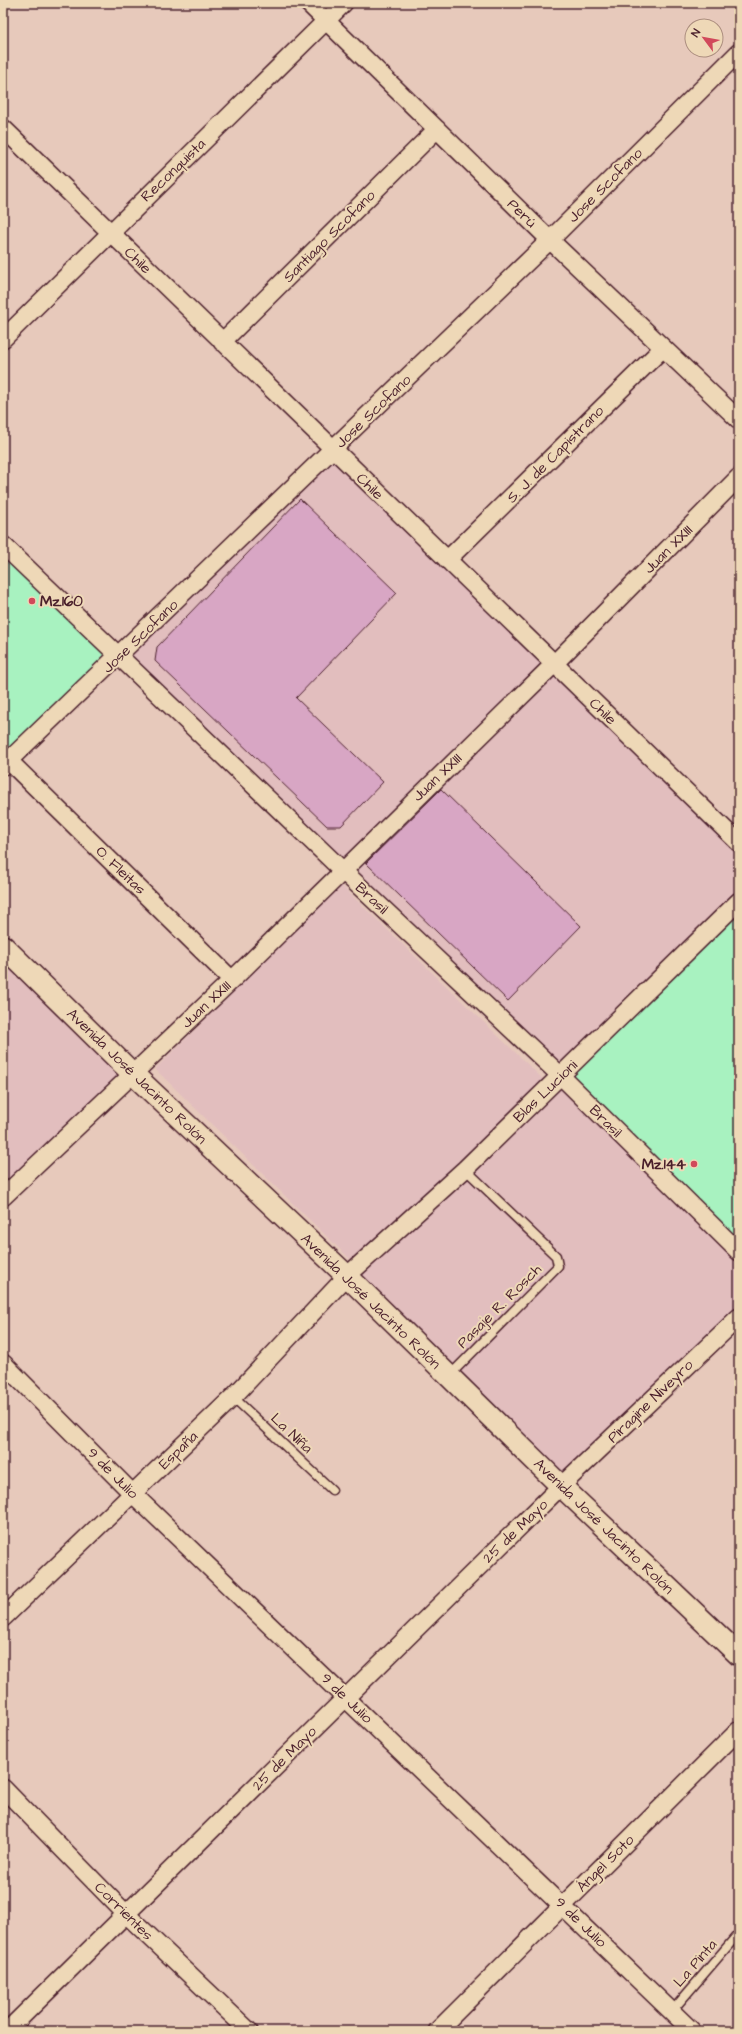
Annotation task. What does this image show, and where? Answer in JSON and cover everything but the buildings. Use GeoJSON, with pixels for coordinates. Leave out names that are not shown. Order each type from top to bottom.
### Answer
{"type":"FeatureCollection","features":[{"type":"Feature","properties":{"kind":"street","name":"Perú"},"geometry":{"type":"LineString","coordinates":[[308,3],[550,240],[739,420]]}},
{"type":"Feature","properties":{"kind":"street","name":"Reconquista"},"geometry":{"type":"LineString","coordinates":[[3,339],[344,3]]}},
{"type":"Feature","properties":{"kind":"street","name":"Jose Scofano"},"geometry":{"type":"LineString","coordinates":[[6,764],[550,240],[739,52]]}},
{"type":"Feature","properties":{"kind":"street","name":"Chile"},"geometry":{"type":"LineString","coordinates":[[3,128],[109,233],[739,842]]}},
{"type":"Feature","properties":{"kind":"street","name":"Santiago Scofano"},"geometry":{"type":"LineString","coordinates":[[222,342],[437,129]]}},
{"type":"Feature","properties":{"kind":"street","name":"S. J. de Capistrano"},"geometry":{"type":"LineString","coordinates":[[447,560],[663,348]]}},
{"type":"Feature","properties":{"kind":"street","name":"Juan XXIII"},"geometry":{"type":"LineString","coordinates":[[3,1197],[132,1073],[232,980],[342,870],[554,664],[739,477]]}},
{"type":"Feature","properties":{"kind":"street","name":"Brasil"},"geometry":{"type":"LineString","coordinates":[[3,545],[342,870],[561,1076],[739,1252]]}},
{"type":"Feature","properties":{"kind":"street","name":"O. Fleitas"},"geometry":{"type":"LineString","coordinates":[[6,764],[232,980]]}},
{"type":"Feature","properties":{"kind":"street","name":"Blas Lucioni"},"geometry":{"type":"LineString","coordinates":[[347,1276],[465,1169],[739,901]]}},
{"type":"Feature","properties":{"kind":"street","name":"Avenida José Jacinto Rolón"},"geometry":{"type":"LineString","coordinates":[[3,946],[132,1073],[347,1276],[561,1486],[739,1655]]}},
{"type":"Feature","properties":{"kind":"street","name":"España"},"geometry":{"type":"LineString","coordinates":[[3,1618],[233,1397],[347,1276]]}},
{"type":"Feature","properties":{"kind":"street","name":"Piragine Niveyro"},"geometry":{"type":"LineString","coordinates":[[561,1486],[739,1316]]}},
{"type":"Feature","properties":{"kind":"street","name":"9 de Julio"},"geometry":{"type":"LineString","coordinates":[[3,1363],[133,1494],[563,1905],[692,2031]]}},
{"type":"Feature","properties":{"kind":"street","name":"25 de Mayo"},"geometry":{"type":"LineString","coordinates":[[7,2031],[561,1486]]}},
{"type":"Feature","properties":{"kind":"street","name":"Ángel Soto"},"geometry":{"type":"LineString","coordinates":[[437,2031],[739,1730]]}},
{"type":"Feature","properties":{"kind":"street","name":"Corrientes"},"geometry":{"type":"LineString","coordinates":[[3,1788],[126,1914],[249,2031]]}},
{"type":"Feature","properties":{"kind":"lane","name":"Pasaje R. Rosch"},"geometry":{"type":"LineString","coordinates":[[449,1376],[558,1266],[556,1256],[465,1169]]}},
{"type":"Feature","properties":{"kind":"lane","name":"La Niña"},"geometry":{"type":"LineString","coordinates":[[233,1397],[332,1490]]}},
{"type":"Feature","properties":{"kind":"lane","name":"La Pinta"},"geometry":{"type":"LineString","coordinates":[[672,2011],[739,1933]]}},
{"type":"Feature","properties":{"kind":"shaded area"},"geometry":{"type":"Polygon","coordinates":[[[333,450],[739,843],[739,1317],[561,1486],[347,1276],[560,1076],[119,656],[333,450]]]}},
{"type":"Feature","properties":{"kind":"shaded area"},"geometry":{"type":"Polygon","coordinates":[[[341,885],[544,1080],[353,1262],[155,1069],[341,885]]]}},
{"type":"Feature","properties":{"kind":"shaded area"},"geometry":{"type":"Polygon","coordinates":[[[3,946],[132,1073],[3,1197],[3,946]]]}},
{"type":"Feature","properties":{"kind":"green space","name":"Mz.160"},"geometry":{"type":"Polygon","coordinates":[[[3,545],[119,656],[3,766],[3,545]]]}},
{"type":"Feature","properties":{"kind":"green space","name":"Mz.144"},"geometry":{"type":"Polygon","coordinates":[[[739,901],[739,1252],[561,1076],[739,901]]]}},
{"type":"Feature","properties":{"kind":"place","name":"Mz.160"},"geometry":{"type":"Point","coordinates":[32,601]}},
{"type":"Feature","properties":{"kind":"place","name":"Mz.144"},"geometry":{"type":"Point","coordinates":[694,1164]}}]}
